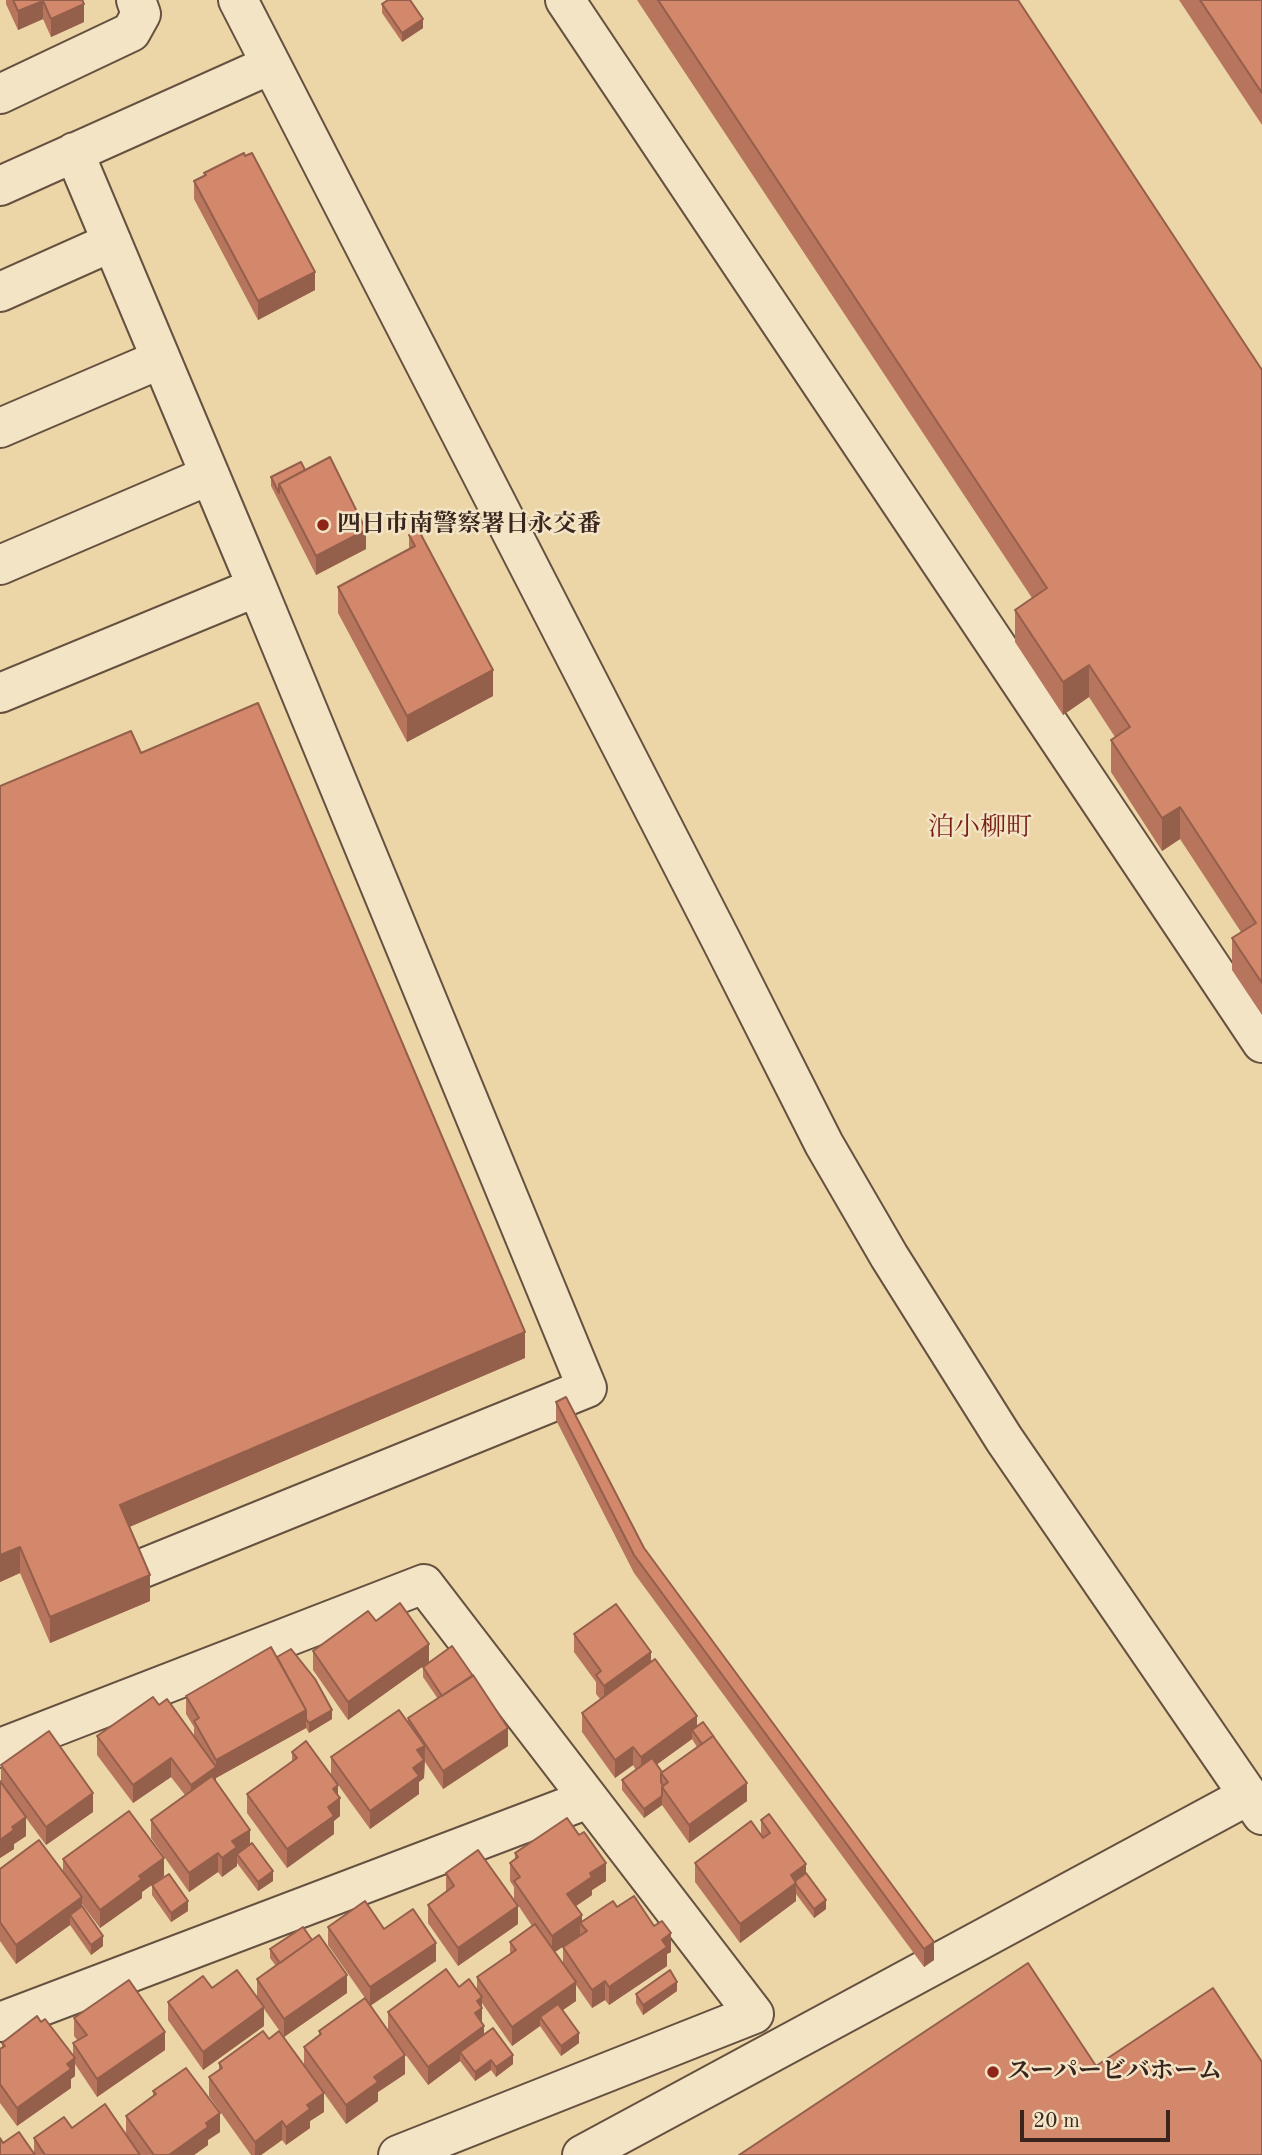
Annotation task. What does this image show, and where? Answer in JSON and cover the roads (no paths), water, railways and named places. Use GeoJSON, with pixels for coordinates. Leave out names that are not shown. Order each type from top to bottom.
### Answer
{"type":"FeatureCollection","features":[{"type":"Feature","properties":{"kind":"street"},"geometry":{"type":"LineString","coordinates":[[0,94],[131,32],[141,14],[136,0]]}},
{"type":"Feature","properties":{"kind":"street"},"geometry":{"type":"LineString","coordinates":[[238,0],[824,1144],[1004,1440],[1255,1805],[582,2155]]}},
{"type":"Feature","properties":{"kind":"street"},"geometry":{"type":"LineString","coordinates":[[565,0],[1262,1043]]}},
{"type":"Feature","properties":{"kind":"street"},"geometry":{"type":"LineString","coordinates":[[0,186],[270,65]]}},
{"type":"Feature","properties":{"kind":"street"},"geometry":{"type":"LineString","coordinates":[[67,1569],[78,1595],[587,1388],[257,587],[74,152]]}},
{"type":"Feature","properties":{"kind":"street"},"geometry":{"type":"LineString","coordinates":[[0,292],[112,242]]}},
{"type":"Feature","properties":{"kind":"street"},"geometry":{"type":"LineString","coordinates":[[0,428],[161,359]]}},
{"type":"Feature","properties":{"kind":"street"},"geometry":{"type":"LineString","coordinates":[[0,565],[210,475]]}},
{"type":"Feature","properties":{"kind":"street"},"geometry":{"type":"LineString","coordinates":[[0,693],[257,587]]}},
{"type":"Feature","properties":{"kind":"street"},"geometry":{"type":"LineString","coordinates":[[0,1748],[424,1584],[754,2014],[398,2155]]}},
{"type":"Feature","properties":{"kind":"street"},"geometry":{"type":"LineString","coordinates":[[0,2022],[588,1799]]}},
{"type":"Feature","properties":{"kind":"place","name":"四日市南警察署日永交番"},"geometry":{"type":"Point","coordinates":[323,525]}},
{"type":"Feature","properties":{"kind":"place","name":"スーパービバホーム"},"geometry":{"type":"Point","coordinates":[993,2072]}},
{"type":"Feature","properties":{"kind":"district","name":"泊小柳町"},"geometry":{"type":"Point","coordinates":[980,828]}}]}
